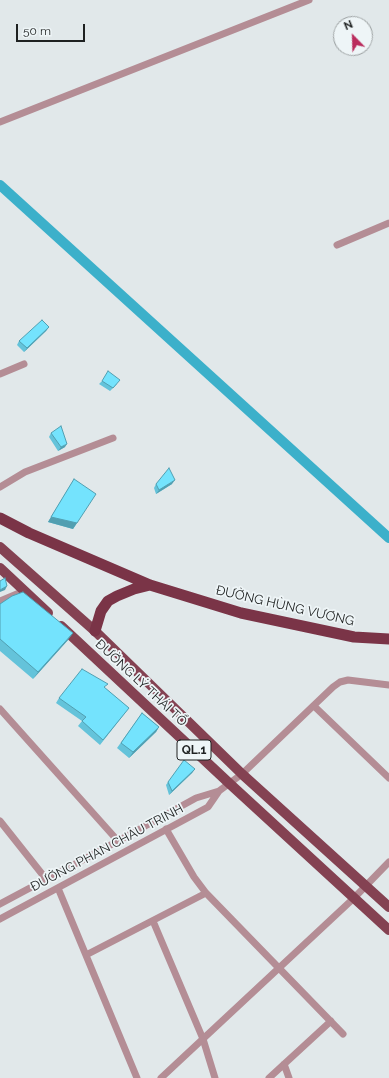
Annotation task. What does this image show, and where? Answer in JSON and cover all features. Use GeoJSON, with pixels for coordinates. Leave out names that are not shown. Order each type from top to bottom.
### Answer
{"type":"FeatureCollection","features":[{"type":"Feature","properties":{"kind":"highway","name":"ĐƯỜNG HÙNG VƯƠNG"},"geometry":{"type":"LineString","coordinates":[[0,518],[29,533],[150,585],[241,613],[354,637],[389,639]]}},
{"type":"Feature","properties":{"kind":"highway"},"geometry":{"type":"LineString","coordinates":[[95,631],[101,611],[108,602],[116,596],[150,585]]}},
{"type":"Feature","properties":{"kind":"main road","name":"ĐƯỜNG LÝ THÁI TỔ"},"geometry":{"type":"LineString","coordinates":[[0,547],[95,631],[242,774],[389,908]]}},
{"type":"Feature","properties":{"kind":"main road","name":"ĐƯỜNG LÝ THÁI TỔ"},"geometry":{"type":"LineString","coordinates":[[0,568],[230,784],[389,930]]}},
{"type":"Feature","properties":{"kind":"main road"},"geometry":{"type":"LineString","coordinates":[[66,629],[78,616]]}},
{"type":"Feature","properties":{"kind":"street"},"geometry":{"type":"LineString","coordinates":[[0,122],[309,0]]}},
{"type":"Feature","properties":{"kind":"street"},"geometry":{"type":"LineString","coordinates":[[337,245],[389,223]]}},
{"type":"Feature","properties":{"kind":"street"},"geometry":{"type":"LineString","coordinates":[[0,374],[24,364]]}},
{"type":"Feature","properties":{"kind":"street"},"geometry":{"type":"LineString","coordinates":[[0,487],[25,472],[113,438]]}},
{"type":"Feature","properties":{"kind":"street"},"geometry":{"type":"LineString","coordinates":[[0,601],[24,591]]}},
{"type":"Feature","properties":{"kind":"street","name":"ĐƯỜNG PHAN CHÂU TRINH"},"geometry":{"type":"LineString","coordinates":[[0,904],[118,842],[196,798],[219,791],[230,784],[340,682],[348,680],[389,685]]}},
{"type":"Feature","properties":{"kind":"street"},"geometry":{"type":"LineString","coordinates":[[314,706],[388,776]]}},
{"type":"Feature","properties":{"kind":"street"},"geometry":{"type":"LineString","coordinates":[[0,709],[118,842]]}},
{"type":"Feature","properties":{"kind":"street","name":"ĐƯỜNG PHAN CHÂU TRINH"},"geometry":{"type":"LineString","coordinates":[[0,919],[208,807],[219,791]]}},
{"type":"Feature","properties":{"kind":"street"},"geometry":{"type":"LineString","coordinates":[[0,820],[46,879]]}},
{"type":"Feature","properties":{"kind":"street"},"geometry":{"type":"LineString","coordinates":[[166,830],[194,877],[206,893],[343,1034]]}},
{"type":"Feature","properties":{"kind":"street"},"geometry":{"type":"LineString","coordinates":[[161,1078],[354,898],[389,862]]}},
{"type":"Feature","properties":{"kind":"street"},"geometry":{"type":"LineString","coordinates":[[58,888],[137,1078]]}},
{"type":"Feature","properties":{"kind":"street"},"geometry":{"type":"LineString","coordinates":[[86,955],[206,893]]}},
{"type":"Feature","properties":{"kind":"street"},"geometry":{"type":"LineString","coordinates":[[153,921],[203,1039],[215,1078]]}},
{"type":"Feature","properties":{"kind":"street"},"geometry":{"type":"LineString","coordinates":[[269,1078],[331,1021]]}},
{"type":"Feature","properties":{"kind":"street"},"geometry":{"type":"LineString","coordinates":[[284,1064],[289,1078]]}},
{"type":"Feature","properties":{"kind":"building"},"geometry":{"type":"Polygon","coordinates":[[[42,320],[49,327],[27,348],[19,341],[42,320]]]}},
{"type":"Feature","properties":{"kind":"building"},"geometry":{"type":"Polygon","coordinates":[[[108,371],[120,380],[113,388],[102,381],[108,371]]]}},
{"type":"Feature","properties":{"kind":"building"},"geometry":{"type":"Polygon","coordinates":[[[61,426],[67,444],[61,447],[51,433],[61,426]]]}},
{"type":"Feature","properties":{"kind":"building"},"geometry":{"type":"Polygon","coordinates":[[[169,468],[175,480],[159,490],[156,484],[169,468]]]}},
{"type":"Feature","properties":{"kind":"building"},"geometry":{"type":"Polygon","coordinates":[[[74,479],[96,494],[77,523],[51,517],[74,479]]]}},
{"type":"Feature","properties":{"kind":"building"},"geometry":{"type":"Polygon","coordinates":[[[5,578],[7,586],[0,590],[0,581],[5,578]]]}},
{"type":"Feature","properties":{"kind":"building"},"geometry":{"type":"Polygon","coordinates":[[[23,592],[73,633],[38,672],[0,639],[0,604],[12,596],[23,592]]]}},
{"type":"Feature","properties":{"kind":"building"},"geometry":{"type":"Polygon","coordinates":[[[82,669],[108,684],[104,687],[129,708],[103,740],[82,721],[86,717],[59,698],[82,669]]]}},
{"type":"Feature","properties":{"kind":"building"},"geometry":{"type":"Polygon","coordinates":[[[142,713],[159,727],[133,752],[121,743],[142,713]]]}},
{"type":"Feature","properties":{"kind":"building"},"geometry":{"type":"Polygon","coordinates":[[[184,760],[195,769],[172,791],[168,782],[184,760]]]}},
{"type":"Feature","properties":{"kind":"waterway"},"geometry":{"type":"LineString","coordinates":[[0,185],[389,538]]}}]}
